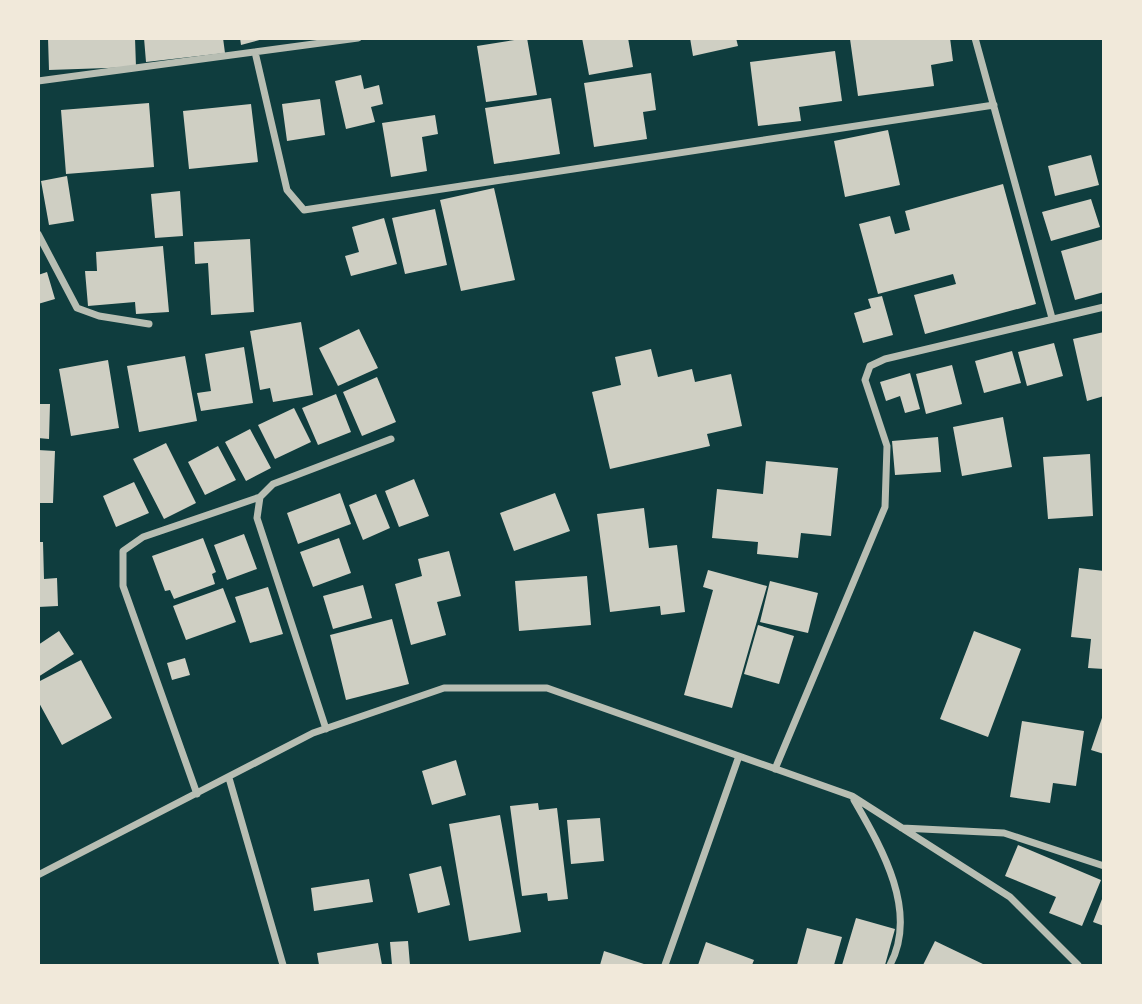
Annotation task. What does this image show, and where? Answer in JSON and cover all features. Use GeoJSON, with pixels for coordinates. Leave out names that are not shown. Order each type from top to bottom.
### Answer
{"type":"FeatureCollection","features":[{"type":"Feature","properties":{"kind":"street"},"geometry":{"type":"LineString","coordinates":[[38,81],[358,38]]}},
{"type":"Feature","properties":{"kind":"street"},"geometry":{"type":"LineString","coordinates":[[975,38],[1052,318]]}},
{"type":"Feature","properties":{"kind":"street"},"geometry":{"type":"LineString","coordinates":[[255,52],[287,190],[304,210],[994,105]]}},
{"type":"Feature","properties":{"kind":"street"},"geometry":{"type":"LineString","coordinates":[[38,233],[77,308],[99,316],[149,324]]}},
{"type":"Feature","properties":{"kind":"street"},"geometry":{"type":"LineString","coordinates":[[775,769],[885,506],[887,446],[865,380],[870,366],[885,359],[1104,307]]}},
{"type":"Feature","properties":{"kind":"street"},"geometry":{"type":"LineString","coordinates":[[197,794],[123,586],[123,551],[143,537],[260,496],[273,484],[391,439]]}},
{"type":"Feature","properties":{"kind":"street"},"geometry":{"type":"LineString","coordinates":[[260,496],[257,518],[326,729]]}},
{"type":"Feature","properties":{"kind":"street"},"geometry":{"type":"LineString","coordinates":[[38,875],[326,729],[444,688],[547,688],[852,796],[1010,897],[1078,965]]}},
{"type":"Feature","properties":{"kind":"street"},"geometry":{"type":"LineString","coordinates":[[665,965],[739,757]]}},
{"type":"Feature","properties":{"kind":"street"},"geometry":{"type":"LineString","coordinates":[[229,778],[283,965]]}},
{"type":"Feature","properties":{"kind":"street"},"geometry":{"type":"LineString","coordinates":[[852,796],[885,854],[900,906],[897,952],[890,965]]}},
{"type":"Feature","properties":{"kind":"street"},"geometry":{"type":"LineString","coordinates":[[902,828],[1004,833],[1104,866]]}},
{"type":"Feature","properties":{"kind":"building"},"geometry":{"type":"Polygon","coordinates":[[[48,38],[135,38],[136,67],[49,70],[48,38]]]}},
{"type":"Feature","properties":{"kind":"building"},"geometry":{"type":"Polygon","coordinates":[[[144,38],[223,38],[225,53],[146,62],[144,38]]]}},
{"type":"Feature","properties":{"kind":"building"},"geometry":{"type":"Polygon","coordinates":[[[240,38],[262,38],[263,39],[241,45],[240,38]]]}},
{"type":"Feature","properties":{"kind":"building"},"geometry":{"type":"Polygon","coordinates":[[[527,38],[537,95],[486,102],[477,46],[527,38]]]}},
{"type":"Feature","properties":{"kind":"building"},"geometry":{"type":"Polygon","coordinates":[[[582,38],[628,38],[633,67],[589,75],[582,38]]]}},
{"type":"Feature","properties":{"kind":"building"},"geometry":{"type":"Polygon","coordinates":[[[690,38],[736,38],[738,46],[693,56],[690,38]]]}},
{"type":"Feature","properties":{"kind":"building"},"geometry":{"type":"Polygon","coordinates":[[[950,38],[953,61],[931,65],[934,86],[858,96],[850,39],[950,38]]]}},
{"type":"Feature","properties":{"kind":"building"},"geometry":{"type":"Polygon","coordinates":[[[835,51],[842,101],[799,107],[801,121],[758,126],[750,62],[835,51]]]}},
{"type":"Feature","properties":{"kind":"building"},"geometry":{"type":"Polygon","coordinates":[[[651,73],[656,110],[643,112],[647,139],[594,147],[584,83],[651,73]]]}},
{"type":"Feature","properties":{"kind":"building"},"geometry":{"type":"Polygon","coordinates":[[[361,75],[364,89],[379,85],[383,104],[371,107],[375,122],[346,129],[335,81],[361,75]]]}},
{"type":"Feature","properties":{"kind":"building"},"geometry":{"type":"Polygon","coordinates":[[[551,98],[560,154],[494,164],[485,108],[551,98]]]}},
{"type":"Feature","properties":{"kind":"building"},"geometry":{"type":"Polygon","coordinates":[[[320,99],[325,135],[287,141],[282,104],[320,99]]]}},
{"type":"Feature","properties":{"kind":"building"},"geometry":{"type":"Polygon","coordinates":[[[149,103],[154,167],[66,174],[61,110],[149,103]]]}},
{"type":"Feature","properties":{"kind":"building"},"geometry":{"type":"Polygon","coordinates":[[[251,104],[258,162],[189,169],[183,111],[251,104]]]}},
{"type":"Feature","properties":{"kind":"building"},"geometry":{"type":"Polygon","coordinates":[[[435,115],[438,134],[422,137],[427,171],[391,177],[382,123],[435,115]]]}},
{"type":"Feature","properties":{"kind":"building"},"geometry":{"type":"Polygon","coordinates":[[[888,130],[900,185],[845,197],[834,141],[888,130]]]}},
{"type":"Feature","properties":{"kind":"building"},"geometry":{"type":"Polygon","coordinates":[[[1091,155],[1099,185],[1055,196],[1048,166],[1091,155]]]}},
{"type":"Feature","properties":{"kind":"building"},"geometry":{"type":"Polygon","coordinates":[[[67,176],[74,221],[49,225],[41,181],[67,176]]]}},
{"type":"Feature","properties":{"kind":"building"},"geometry":{"type":"Polygon","coordinates":[[[1003,184],[1036,304],[925,334],[914,295],[956,284],[953,274],[878,294],[859,224],[890,216],[895,234],[910,230],[905,211],[1003,184]]]}},
{"type":"Feature","properties":{"kind":"building"},"geometry":{"type":"Polygon","coordinates":[[[494,188],[515,280],[461,291],[440,200],[494,188]]]}},
{"type":"Feature","properties":{"kind":"building"},"geometry":{"type":"Polygon","coordinates":[[[180,191],[183,236],[155,238],[151,194],[180,191]]]}},
{"type":"Feature","properties":{"kind":"building"},"geometry":{"type":"Polygon","coordinates":[[[1091,199],[1100,227],[1051,241],[1042,212],[1091,199]]]}},
{"type":"Feature","properties":{"kind":"building"},"geometry":{"type":"Polygon","coordinates":[[[435,209],[447,265],[405,274],[392,218],[435,209]]]}},
{"type":"Feature","properties":{"kind":"building"},"geometry":{"type":"Polygon","coordinates":[[[384,218],[397,264],[351,276],[345,256],[359,252],[352,227],[384,218]]]}},
{"type":"Feature","properties":{"kind":"building"},"geometry":{"type":"Polygon","coordinates":[[[250,239],[254,312],[211,315],[208,263],[195,264],[194,242],[250,239]]]}},
{"type":"Feature","properties":{"kind":"building"},"geometry":{"type":"Polygon","coordinates":[[[1104,239],[1104,292],[1075,300],[1061,251],[1104,239]]]}},
{"type":"Feature","properties":{"kind":"building"},"geometry":{"type":"Polygon","coordinates":[[[163,246],[169,312],[136,314],[135,302],[88,306],[85,271],[97,271],[96,252],[163,246]]]}},
{"type":"Feature","properties":{"kind":"building"},"geometry":{"type":"Polygon","coordinates":[[[47,272],[55,299],[38,304],[38,275],[47,272]]]}},
{"type":"Feature","properties":{"kind":"building"},"geometry":{"type":"Polygon","coordinates":[[[882,296],[893,335],[863,343],[854,313],[871,308],[868,299],[882,296]]]}},
{"type":"Feature","properties":{"kind":"building"},"geometry":{"type":"Polygon","coordinates":[[[301,322],[313,395],[273,402],[270,388],[260,390],[250,331],[301,322]]]}},
{"type":"Feature","properties":{"kind":"building"},"geometry":{"type":"Polygon","coordinates":[[[359,329],[378,368],[338,386],[319,348],[359,329]]]}},
{"type":"Feature","properties":{"kind":"building"},"geometry":{"type":"Polygon","coordinates":[[[1104,332],[1104,396],[1087,401],[1073,339],[1104,332]]]}},
{"type":"Feature","properties":{"kind":"building"},"geometry":{"type":"Polygon","coordinates":[[[1054,343],[1063,376],[1027,386],[1018,352],[1054,343]]]}},
{"type":"Feature","properties":{"kind":"building"},"geometry":{"type":"Polygon","coordinates":[[[244,347],[253,403],[201,411],[197,393],[211,391],[205,354],[244,347]]]}},
{"type":"Feature","properties":{"kind":"building"},"geometry":{"type":"Polygon","coordinates":[[[651,349],[658,377],[692,369],[695,382],[731,374],[742,426],[707,434],[710,446],[610,469],[592,392],[621,385],[615,357],[651,349]]]}},
{"type":"Feature","properties":{"kind":"building"},"geometry":{"type":"Polygon","coordinates":[[[1012,351],[1021,383],[984,393],[975,361],[1012,351]]]}},
{"type":"Feature","properties":{"kind":"building"},"geometry":{"type":"Polygon","coordinates":[[[185,356],[197,421],[139,432],[127,366],[185,356]]]}},
{"type":"Feature","properties":{"kind":"building"},"geometry":{"type":"Polygon","coordinates":[[[108,360],[119,428],[71,436],[59,369],[108,360]]]}},
{"type":"Feature","properties":{"kind":"building"},"geometry":{"type":"Polygon","coordinates":[[[952,365],[962,404],[926,414],[916,374],[952,365]]]}},
{"type":"Feature","properties":{"kind":"building"},"geometry":{"type":"Polygon","coordinates":[[[910,373],[920,409],[905,413],[900,396],[886,401],[880,382],[910,373]]]}},
{"type":"Feature","properties":{"kind":"building"},"geometry":{"type":"Polygon","coordinates":[[[377,377],[396,422],[362,436],[343,392],[377,377]]]}},
{"type":"Feature","properties":{"kind":"building"},"geometry":{"type":"Polygon","coordinates":[[[336,394],[351,432],[318,445],[302,408],[336,394]]]}},
{"type":"Feature","properties":{"kind":"building"},"geometry":{"type":"Polygon","coordinates":[[[38,404],[50,404],[49,439],[38,438],[38,404]]]}},
{"type":"Feature","properties":{"kind":"building"},"geometry":{"type":"Polygon","coordinates":[[[294,408],[311,442],[275,459],[258,425],[294,408]]]}},
{"type":"Feature","properties":{"kind":"building"},"geometry":{"type":"Polygon","coordinates":[[[1003,417],[1012,467],[962,476],[953,427],[1003,417]]]}},
{"type":"Feature","properties":{"kind":"building"},"geometry":{"type":"Polygon","coordinates":[[[250,429],[271,468],[246,481],[225,442],[250,429]]]}},
{"type":"Feature","properties":{"kind":"building"},"geometry":{"type":"Polygon","coordinates":[[[938,437],[941,472],[895,475],[892,441],[938,437]]]}},
{"type":"Feature","properties":{"kind":"building"},"geometry":{"type":"Polygon","coordinates":[[[166,443],[196,503],[164,519],[133,459],[166,443]]]}},
{"type":"Feature","properties":{"kind":"building"},"geometry":{"type":"Polygon","coordinates":[[[218,446],[236,480],[205,495],[188,462],[218,446]]]}},
{"type":"Feature","properties":{"kind":"building"},"geometry":{"type":"Polygon","coordinates":[[[38,450],[55,451],[53,503],[38,503],[38,450]]]}},
{"type":"Feature","properties":{"kind":"building"},"geometry":{"type":"Polygon","coordinates":[[[1090,454],[1093,516],[1048,519],[1043,457],[1090,454]]]}},
{"type":"Feature","properties":{"kind":"building"},"geometry":{"type":"Polygon","coordinates":[[[766,461],[838,468],[831,536],[801,533],[798,558],[757,554],[758,542],[712,538],[717,489],[763,494],[766,461]]]}},
{"type":"Feature","properties":{"kind":"building"},"geometry":{"type":"Polygon","coordinates":[[[414,479],[429,516],[399,527],[385,491],[414,479]]]}},
{"type":"Feature","properties":{"kind":"building"},"geometry":{"type":"Polygon","coordinates":[[[134,482],[149,513],[116,527],[103,496],[134,482]]]}},
{"type":"Feature","properties":{"kind":"building"},"geometry":{"type":"Polygon","coordinates":[[[340,493],[351,524],[298,544],[287,513],[340,493]]]}},
{"type":"Feature","properties":{"kind":"building"},"geometry":{"type":"Polygon","coordinates":[[[555,493],[570,531],[514,551],[500,513],[555,493]]]}},
{"type":"Feature","properties":{"kind":"building"},"geometry":{"type":"Polygon","coordinates":[[[376,494],[390,528],[363,540],[349,505],[376,494]]]}},
{"type":"Feature","properties":{"kind":"building"},"geometry":{"type":"Polygon","coordinates":[[[644,508],[649,548],[677,545],[685,612],[661,615],[660,606],[610,612],[597,514],[644,508]]]}},
{"type":"Feature","properties":{"kind":"building"},"geometry":{"type":"Polygon","coordinates":[[[244,534],[257,569],[227,580],[214,545],[244,534]]]}},
{"type":"Feature","properties":{"kind":"building"},"geometry":{"type":"Polygon","coordinates":[[[203,538],[216,572],[212,574],[215,584],[174,599],[170,590],[165,591],[152,556],[203,538]]]}},
{"type":"Feature","properties":{"kind":"building"},"geometry":{"type":"Polygon","coordinates":[[[339,538],[351,573],[313,587],[300,552],[339,538]]]}},
{"type":"Feature","properties":{"kind":"building"},"geometry":{"type":"Polygon","coordinates":[[[38,542],[43,542],[44,579],[57,578],[58,606],[38,607],[38,542]]]}},
{"type":"Feature","properties":{"kind":"building"},"geometry":{"type":"Polygon","coordinates":[[[449,551],[461,596],[437,602],[446,635],[411,645],[395,584],[422,576],[418,559],[449,551]]]}},
{"type":"Feature","properties":{"kind":"building"},"geometry":{"type":"Polygon","coordinates":[[[1079,568],[1104,571],[1104,669],[1088,668],[1091,639],[1071,637],[1079,568]]]}},
{"type":"Feature","properties":{"kind":"building"},"geometry":{"type":"Polygon","coordinates":[[[708,570],[767,586],[732,708],[684,695],[713,590],[703,587],[708,570]]]}},
{"type":"Feature","properties":{"kind":"building"},"geometry":{"type":"Polygon","coordinates":[[[587,576],[591,625],[519,631],[515,581],[587,576]]]}},
{"type":"Feature","properties":{"kind":"building"},"geometry":{"type":"Polygon","coordinates":[[[770,581],[818,593],[808,633],[760,622],[770,581]]]}},
{"type":"Feature","properties":{"kind":"building"},"geometry":{"type":"Polygon","coordinates":[[[363,585],[372,618],[333,629],[323,596],[363,585]]]}},
{"type":"Feature","properties":{"kind":"building"},"geometry":{"type":"Polygon","coordinates":[[[268,587],[283,634],[250,643],[235,597],[268,587]]]}},
{"type":"Feature","properties":{"kind":"building"},"geometry":{"type":"Polygon","coordinates":[[[223,588],[236,622],[186,640],[173,606],[223,588]]]}},
{"type":"Feature","properties":{"kind":"building"},"geometry":{"type":"Polygon","coordinates":[[[392,619],[409,684],[346,700],[330,635],[392,619]]]}},
{"type":"Feature","properties":{"kind":"building"},"geometry":{"type":"Polygon","coordinates":[[[758,625],[794,636],[779,684],[744,674],[758,625]]]}},
{"type":"Feature","properties":{"kind":"building"},"geometry":{"type":"Polygon","coordinates":[[[59,631],[74,654],[38,677],[38,645],[59,631]]]}},
{"type":"Feature","properties":{"kind":"building"},"geometry":{"type":"Polygon","coordinates":[[[974,631],[1021,649],[988,737],[940,719],[974,631]]]}},
{"type":"Feature","properties":{"kind":"building"},"geometry":{"type":"Polygon","coordinates":[[[185,658],[190,675],[172,680],[167,663],[185,658]]]}},
{"type":"Feature","properties":{"kind":"building"},"geometry":{"type":"Polygon","coordinates":[[[81,660],[112,718],[62,745],[38,701],[38,682],[81,660]]]}},
{"type":"Feature","properties":{"kind":"building"},"geometry":{"type":"Polygon","coordinates":[[[1104,712],[1104,754],[1091,750],[1104,712]]]}},
{"type":"Feature","properties":{"kind":"building"},"geometry":{"type":"Polygon","coordinates":[[[1022,721],[1084,731],[1076,786],[1053,783],[1050,803],[1010,797],[1022,721]]]}},
{"type":"Feature","properties":{"kind":"building"},"geometry":{"type":"Polygon","coordinates":[[[456,760],[466,795],[432,805],[422,771],[456,760]]]}},
{"type":"Feature","properties":{"kind":"building"},"geometry":{"type":"Polygon","coordinates":[[[538,803],[539,810],[557,808],[568,899],[548,901],[547,893],[522,896],[510,806],[538,803]]]}},
{"type":"Feature","properties":{"kind":"building"},"geometry":{"type":"Polygon","coordinates":[[[500,815],[521,932],[469,941],[449,824],[500,815]]]}},
{"type":"Feature","properties":{"kind":"building"},"geometry":{"type":"Polygon","coordinates":[[[600,818],[604,861],[571,864],[567,820],[600,818]]]}},
{"type":"Feature","properties":{"kind":"building"},"geometry":{"type":"Polygon","coordinates":[[[1018,845],[1101,880],[1082,926],[1049,913],[1056,897],[1005,876],[1018,845]]]}},
{"type":"Feature","properties":{"kind":"building"},"geometry":{"type":"Polygon","coordinates":[[[441,866],[450,905],[418,913],[409,874],[441,866]]]}},
{"type":"Feature","properties":{"kind":"building"},"geometry":{"type":"Polygon","coordinates":[[[369,879],[373,902],[314,911],[311,888],[369,879]]]}},
{"type":"Feature","properties":{"kind":"building"},"geometry":{"type":"Polygon","coordinates":[[[1104,894],[1104,926],[1093,922],[1104,894]]]}},
{"type":"Feature","properties":{"kind":"building"},"geometry":{"type":"Polygon","coordinates":[[[856,918],[895,929],[885,965],[842,965],[856,918]]]}},
{"type":"Feature","properties":{"kind":"building"},"geometry":{"type":"Polygon","coordinates":[[[807,928],[842,937],[834,965],[797,965],[807,928]]]}},
{"type":"Feature","properties":{"kind":"building"},"geometry":{"type":"Polygon","coordinates":[[[408,941],[410,965],[392,965],[390,942],[408,941]]]}},
{"type":"Feature","properties":{"kind":"building"},"geometry":{"type":"Polygon","coordinates":[[[935,941],[985,965],[923,965],[935,941]]]}},
{"type":"Feature","properties":{"kind":"building"},"geometry":{"type":"Polygon","coordinates":[[[706,942],[754,960],[752,965],[698,965],[706,942]]]}},
{"type":"Feature","properties":{"kind":"building"},"geometry":{"type":"Polygon","coordinates":[[[378,943],[382,965],[319,965],[317,953],[378,943]]]}},
{"type":"Feature","properties":{"kind":"building"},"geometry":{"type":"Polygon","coordinates":[[[604,951],[647,965],[600,965],[604,951]]]}}]}
